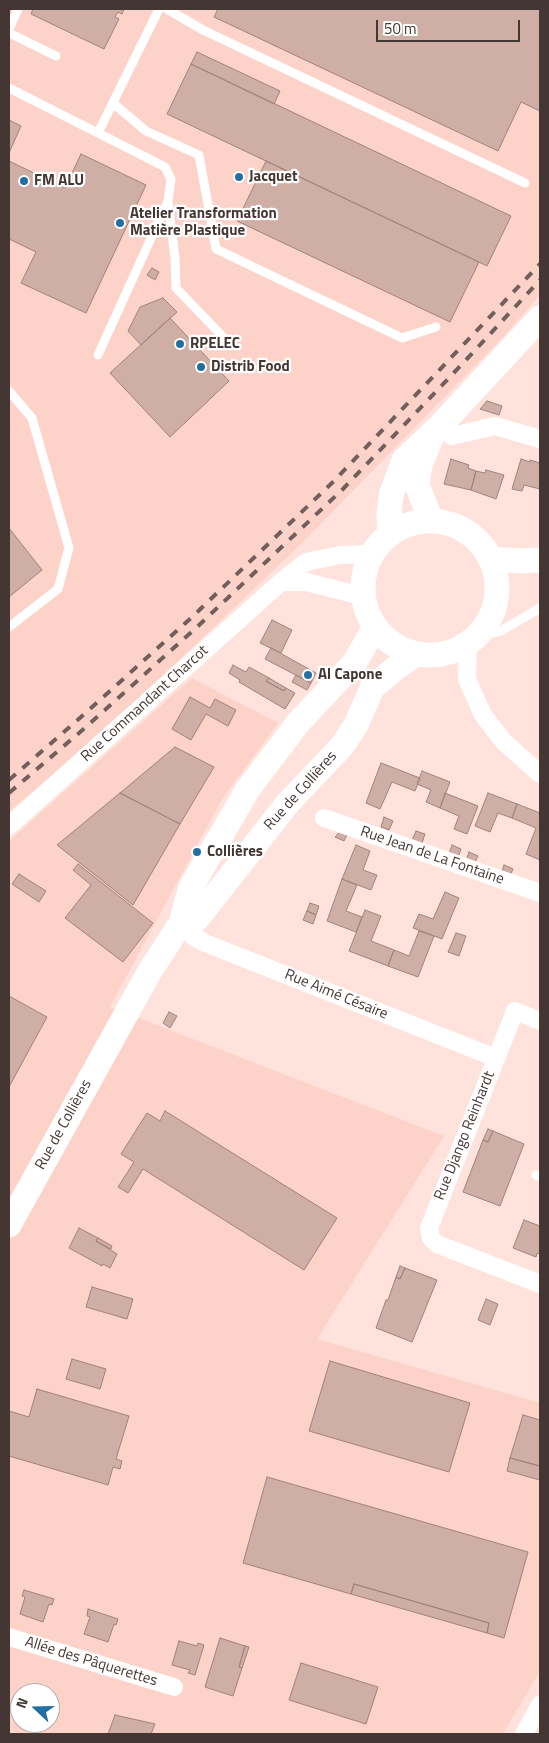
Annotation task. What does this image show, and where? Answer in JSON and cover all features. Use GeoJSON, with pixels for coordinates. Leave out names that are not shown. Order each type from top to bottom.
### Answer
{"type":"FeatureCollection","features":[{"type":"Feature","properties":{"kind":"main road"},"geometry":{"type":"LineString","coordinates":[[390,534],[391,495],[404,460],[436,429],[540,318]]}},
{"type":"Feature","properties":{"kind":"main road"},"geometry":{"type":"LineString","coordinates":[[431,520],[418,485],[420,465],[436,429]]}},
{"type":"Feature","properties":{"kind":"main road"},"geometry":{"type":"LineString","coordinates":[[431,520],[458,526],[471,534],[484,546],[496,573],[498,594],[494,612],[487,625],[473,640],[456,651],[440,655],[416,654],[396,647],[385,639],[375,627],[362,596],[364,576],[376,548],[390,534],[403,526],[431,520]]}},
{"type":"Feature","properties":{"kind":"main road"},"geometry":{"type":"LineString","coordinates":[[491,559],[540,560]]}},
{"type":"Feature","properties":{"kind":"main road","name":"Rue de Collières"},"geometry":{"type":"LineString","coordinates":[[9,1225],[150,971],[181,923],[192,887],[248,789],[298,723],[355,662],[375,627]]}},
{"type":"Feature","properties":{"kind":"main road","name":"Rue de Collières"},"geometry":{"type":"LineString","coordinates":[[181,923],[196,920],[288,803],[342,746],[356,725],[372,688],[398,666],[416,654]]}},
{"type":"Feature","properties":{"kind":"street"},"geometry":{"type":"LineString","coordinates":[[436,429],[452,436],[495,426],[540,439]]}},
{"type":"Feature","properties":{"kind":"street","name":"Rue Commandant Charcot"},"geometry":{"type":"LineString","coordinates":[[9,826],[281,582],[306,562],[340,556],[372,554]]}},
{"type":"Feature","properties":{"kind":"street"},"geometry":{"type":"LineString","coordinates":[[281,582],[306,582],[362,596]]}},
{"type":"Feature","properties":{"kind":"street"},"geometry":{"type":"LineString","coordinates":[[473,640],[467,679],[483,715],[504,742],[540,774]]}},
{"type":"Feature","properties":{"kind":"street","name":"Rue Jean de La Fontaine"},"geometry":{"type":"LineString","coordinates":[[324,818],[540,893]]}},
{"type":"Feature","properties":{"kind":"street","name":"Rue Aimé Césaire"},"geometry":{"type":"LineString","coordinates":[[181,923],[194,937],[205,943],[496,1058]]}},
{"type":"Feature","properties":{"kind":"street","name":"Rue Django Reinhardt"},"geometry":{"type":"LineString","coordinates":[[540,1021],[515,1012],[429,1228],[431,1238],[437,1244],[540,1284]]}},
{"type":"Feature","properties":{"kind":"street","name":"Allée des Pâquerettes"},"geometry":{"type":"LineString","coordinates":[[9,1637],[174,1687]]}},
{"type":"Feature","properties":{"kind":"street"},"geometry":{"type":"LineString","coordinates":[[524,1734],[540,1705]]}},
{"type":"Feature","properties":{"kind":"lane"},"geometry":{"type":"LineString","coordinates":[[18,9],[9,31],[56,56]]}},
{"type":"Feature","properties":{"kind":"lane"},"geometry":{"type":"LineString","coordinates":[[98,133],[159,9]]}},
{"type":"Feature","properties":{"kind":"lane"},"geometry":{"type":"LineString","coordinates":[[167,9],[212,34],[525,183]]}},
{"type":"Feature","properties":{"kind":"lane"},"geometry":{"type":"LineString","coordinates":[[9,88],[165,167],[171,179],[168,201],[176,288],[229,343]]}},
{"type":"Feature","properties":{"kind":"lane"},"geometry":{"type":"LineString","coordinates":[[113,104],[146,131],[199,155],[216,249],[402,338],[436,327]]}},
{"type":"Feature","properties":{"kind":"lane"},"geometry":{"type":"LineString","coordinates":[[98,355],[168,201]]}},
{"type":"Feature","properties":{"kind":"lane"},"geometry":{"type":"LineString","coordinates":[[9,391],[32,418],[69,548],[58,589],[9,628]]}},
{"type":"Feature","properties":{"kind":"lane"},"geometry":{"type":"LineString","coordinates":[[473,640],[501,631],[540,608]]}},
{"type":"Feature","properties":{"kind":"shaded area"},"geometry":{"type":"Polygon","coordinates":[[[9,9],[540,9],[540,295],[504,336],[302,543],[106,730],[9,811],[9,9]]]}},
{"type":"Feature","properties":{"kind":"shaded area"},"geometry":{"type":"Polygon","coordinates":[[[192,678],[278,723],[222,799],[110,1007],[444,1136],[317,1339],[540,1403],[540,1671],[503,1734],[9,1734],[9,841],[192,678]]]}},
{"type":"Feature","properties":{"kind":"building"},"geometry":{"type":"Polygon","coordinates":[[[33,9],[124,9],[122,14],[118,12],[115,17],[119,19],[104,49],[31,14],[33,9]]]}},
{"type":"Feature","properties":{"kind":"building"},"geometry":{"type":"Polygon","coordinates":[[[218,9],[540,9],[540,111],[521,102],[498,151],[214,17],[218,9]]]}},
{"type":"Feature","properties":{"kind":"building"},"geometry":{"type":"Polygon","coordinates":[[[197,52],[280,91],[274,104],[191,64],[197,52]]]}},
{"type":"Feature","properties":{"kind":"building"},"geometry":{"type":"Polygon","coordinates":[[[191,64],[511,216],[487,266],[167,114],[191,64]]]}},
{"type":"Feature","properties":{"kind":"building"},"geometry":{"type":"Polygon","coordinates":[[[9,120],[21,126],[9,153],[9,120]]]}},
{"type":"Feature","properties":{"kind":"building"},"geometry":{"type":"Polygon","coordinates":[[[81,154],[146,185],[86,313],[21,283],[36,252],[9,239],[9,161],[65,188],[81,154]]]}},
{"type":"Feature","properties":{"kind":"building"},"geometry":{"type":"Polygon","coordinates":[[[266,161],[479,262],[450,322],[237,221],[266,161]]]}},
{"type":"Feature","properties":{"kind":"building"},"geometry":{"type":"Polygon","coordinates":[[[152,268],[159,272],[155,280],[147,275],[152,268]]]}},
{"type":"Feature","properties":{"kind":"building"},"geometry":{"type":"Polygon","coordinates":[[[163,298],[177,312],[141,345],[128,331],[140,307],[163,298]]]}},
{"type":"Feature","properties":{"kind":"building"},"geometry":{"type":"Polygon","coordinates":[[[170,318],[229,381],[170,437],[110,373],[170,318]]]}},
{"type":"Feature","properties":{"kind":"building"},"geometry":{"type":"Polygon","coordinates":[[[487,401],[502,406],[499,415],[480,409],[487,401]]]}},
{"type":"Feature","properties":{"kind":"building"},"geometry":{"type":"Polygon","coordinates":[[[451,459],[469,465],[468,468],[476,471],[471,490],[444,484],[451,459]]]}},
{"type":"Feature","properties":{"kind":"building"},"geometry":{"type":"Polygon","coordinates":[[[521,459],[540,463],[540,489],[524,485],[522,491],[512,489],[521,459]]]}},
{"type":"Feature","properties":{"kind":"building"},"geometry":{"type":"Polygon","coordinates":[[[486,470],[504,475],[496,499],[471,490],[476,471],[485,473],[486,470]]]}},
{"type":"Feature","properties":{"kind":"building"},"geometry":{"type":"Polygon","coordinates":[[[9,528],[42,570],[9,597],[9,528]]]}},
{"type":"Feature","properties":{"kind":"building"},"geometry":{"type":"Polygon","coordinates":[[[272,620],[292,630],[281,653],[260,643],[272,620]]]}},
{"type":"Feature","properties":{"kind":"building"},"geometry":{"type":"Polygon","coordinates":[[[271,648],[316,673],[311,683],[265,659],[271,648]]]}},
{"type":"Feature","properties":{"kind":"building"},"geometry":{"type":"Polygon","coordinates":[[[233,665],[246,672],[249,667],[269,678],[266,681],[284,691],[286,688],[295,693],[285,709],[239,682],[240,680],[229,673],[233,665]]]}},
{"type":"Feature","properties":{"kind":"building"},"geometry":{"type":"Polygon","coordinates":[[[296,675],[311,683],[307,690],[292,682],[296,675]]]}},
{"type":"Feature","properties":{"kind":"building"},"geometry":{"type":"Polygon","coordinates":[[[269,678],[286,688],[284,691],[266,681],[269,678]]]}},
{"type":"Feature","properties":{"kind":"building"},"geometry":{"type":"Polygon","coordinates":[[[190,697],[210,708],[215,699],[236,710],[228,726],[206,714],[191,740],[172,729],[190,697]]]}},
{"type":"Feature","properties":{"kind":"building"},"geometry":{"type":"Polygon","coordinates":[[[175,747],[214,767],[180,824],[120,793],[175,747]]]}},
{"type":"Feature","properties":{"kind":"building"},"geometry":{"type":"Polygon","coordinates":[[[381,763],[420,778],[415,791],[392,782],[380,809],[366,803],[381,763]]]}},
{"type":"Feature","properties":{"kind":"building"},"geometry":{"type":"Polygon","coordinates":[[[422,771],[450,782],[440,808],[426,802],[431,790],[417,784],[422,771]]]}},
{"type":"Feature","properties":{"kind":"building"},"geometry":{"type":"Polygon","coordinates":[[[120,793],[180,824],[133,905],[57,845],[120,793]]]}},
{"type":"Feature","properties":{"kind":"building"},"geometry":{"type":"Polygon","coordinates":[[[445,793],[478,806],[467,834],[454,829],[459,816],[440,808],[445,793]]]}},
{"type":"Feature","properties":{"kind":"building"},"geometry":{"type":"Polygon","coordinates":[[[488,793],[517,804],[512,818],[498,813],[490,832],[475,826],[488,793]]]}},
{"type":"Feature","properties":{"kind":"building"},"geometry":{"type":"Polygon","coordinates":[[[517,804],[540,813],[540,860],[526,854],[536,828],[512,818],[517,804]]]}},
{"type":"Feature","properties":{"kind":"building"},"geometry":{"type":"Polygon","coordinates":[[[384,817],[393,821],[389,830],[381,827],[384,817]]]}},
{"type":"Feature","properties":{"kind":"building"},"geometry":{"type":"Polygon","coordinates":[[[349,830],[344,841],[335,837],[340,832],[349,830]]]}},
{"type":"Feature","properties":{"kind":"building"},"geometry":{"type":"Polygon","coordinates":[[[416,831],[425,834],[422,843],[412,840],[416,831]]]}},
{"type":"Feature","properties":{"kind":"building"},"geometry":{"type":"Polygon","coordinates":[[[356,845],[370,851],[363,870],[377,875],[371,890],[342,879],[356,845]]]}},
{"type":"Feature","properties":{"kind":"building"},"geometry":{"type":"Polygon","coordinates":[[[452,845],[461,849],[458,857],[449,854],[452,845]]]}},
{"type":"Feature","properties":{"kind":"building"},"geometry":{"type":"Polygon","coordinates":[[[469,852],[478,856],[474,864],[466,861],[469,852]]]}},
{"type":"Feature","properties":{"kind":"building"},"geometry":{"type":"Polygon","coordinates":[[[78,864],[153,923],[123,962],[65,918],[91,885],[73,870],[78,864]]]}},
{"type":"Feature","properties":{"kind":"building"},"geometry":{"type":"Polygon","coordinates":[[[504,865],[513,869],[509,878],[501,875],[504,865]]]}},
{"type":"Feature","properties":{"kind":"building"},"geometry":{"type":"Polygon","coordinates":[[[19,874],[46,891],[39,902],[12,884],[19,874]]]}},
{"type":"Feature","properties":{"kind":"building"},"geometry":{"type":"Polygon","coordinates":[[[342,879],[357,885],[346,911],[362,917],[356,932],[327,921],[342,879]]]}},
{"type":"Feature","properties":{"kind":"building"},"geometry":{"type":"Polygon","coordinates":[[[445,892],[459,898],[442,939],[413,928],[419,914],[433,919],[445,892]]]}},
{"type":"Feature","properties":{"kind":"building"},"geometry":{"type":"Polygon","coordinates":[[[310,903],[319,906],[316,915],[307,911],[310,903]]]}},
{"type":"Feature","properties":{"kind":"building"},"geometry":{"type":"Polygon","coordinates":[[[365,910],[381,916],[371,941],[394,950],[388,966],[349,951],[365,910]]]}},
{"type":"Feature","properties":{"kind":"building"},"geometry":{"type":"Polygon","coordinates":[[[307,911],[316,915],[313,924],[303,920],[307,911]]]}},
{"type":"Feature","properties":{"kind":"building"},"geometry":{"type":"Polygon","coordinates":[[[419,931],[434,936],[418,977],[388,966],[394,950],[409,956],[419,931]]]}},
{"type":"Feature","properties":{"kind":"building"},"geometry":{"type":"Polygon","coordinates":[[[456,933],[466,936],[459,956],[448,952],[456,933]]]}},
{"type":"Feature","properties":{"kind":"building"},"geometry":{"type":"Polygon","coordinates":[[[9,996],[47,1017],[9,1087],[9,996]]]}},
{"type":"Feature","properties":{"kind":"building"},"geometry":{"type":"Polygon","coordinates":[[[169,1012],[177,1016],[170,1028],[163,1023],[169,1012]]]}},
{"type":"Feature","properties":{"kind":"building"},"geometry":{"type":"Polygon","coordinates":[[[165,1111],[337,1218],[304,1270],[143,1169],[128,1193],[118,1187],[134,1162],[121,1154],[147,1113],[160,1121],[165,1111]]]}},
{"type":"Feature","properties":{"kind":"building"},"geometry":{"type":"Polygon","coordinates":[[[488,1129],[493,1131],[488,1142],[483,1140],[488,1129]]]}},
{"type":"Feature","properties":{"kind":"building"},"geometry":{"type":"Polygon","coordinates":[[[493,1131],[524,1144],[500,1206],[463,1192],[483,1140],[488,1142],[493,1131]]]}},
{"type":"Feature","properties":{"kind":"building"},"geometry":{"type":"Polygon","coordinates":[[[524,1220],[540,1226],[540,1254],[537,1253],[536,1257],[513,1248],[524,1220]]]}},
{"type":"Feature","properties":{"kind":"building"},"geometry":{"type":"Polygon","coordinates":[[[79,1228],[98,1238],[96,1241],[117,1254],[110,1268],[103,1264],[102,1266],[69,1248],[79,1228]]]}},
{"type":"Feature","properties":{"kind":"building"},"geometry":{"type":"Polygon","coordinates":[[[98,1238],[112,1246],[111,1249],[96,1241],[98,1238]]]}},
{"type":"Feature","properties":{"kind":"building"},"geometry":{"type":"Polygon","coordinates":[[[400,1266],[405,1268],[400,1279],[396,1277],[400,1266]]]}},
{"type":"Feature","properties":{"kind":"building"},"geometry":{"type":"Polygon","coordinates":[[[405,1268],[437,1280],[412,1342],[376,1328],[396,1277],[400,1279],[405,1268]]]}},
{"type":"Feature","properties":{"kind":"building"},"geometry":{"type":"Polygon","coordinates":[[[92,1287],[133,1299],[127,1319],[86,1307],[92,1287]]]}},
{"type":"Feature","properties":{"kind":"building"},"geometry":{"type":"Polygon","coordinates":[[[486,1299],[498,1304],[490,1325],[478,1320],[486,1299]]]}},
{"type":"Feature","properties":{"kind":"building"},"geometry":{"type":"Polygon","coordinates":[[[72,1359],[106,1369],[100,1389],[66,1379],[72,1359]]]}},
{"type":"Feature","properties":{"kind":"building"},"geometry":{"type":"Polygon","coordinates":[[[330,1361],[470,1403],[449,1472],[309,1431],[330,1361]]]}},
{"type":"Feature","properties":{"kind":"building"},"geometry":{"type":"Polygon","coordinates":[[[37,1389],[129,1416],[116,1459],[122,1461],[120,1469],[113,1467],[108,1485],[9,1456],[9,1411],[29,1417],[37,1389]]]}},
{"type":"Feature","properties":{"kind":"building"},"geometry":{"type":"Polygon","coordinates":[[[523,1415],[540,1420],[540,1466],[510,1458],[523,1415]]]}},
{"type":"Feature","properties":{"kind":"building"},"geometry":{"type":"Polygon","coordinates":[[[510,1458],[540,1466],[540,1480],[507,1471],[510,1458]]]}},
{"type":"Feature","properties":{"kind":"building"},"geometry":{"type":"Polygon","coordinates":[[[267,1477],[528,1552],[504,1638],[487,1633],[489,1623],[354,1584],[351,1594],[243,1563],[267,1477]]]}},
{"type":"Feature","properties":{"kind":"building"},"geometry":{"type":"Polygon","coordinates":[[[354,1584],[489,1623],[487,1633],[351,1594],[354,1584]]]}},
{"type":"Feature","properties":{"kind":"building"},"geometry":{"type":"Polygon","coordinates":[[[24,1590],[54,1599],[52,1605],[49,1604],[43,1622],[20,1614],[25,1597],[22,1596],[24,1590]]]}},
{"type":"Feature","properties":{"kind":"building"},"geometry":{"type":"Polygon","coordinates":[[[88,1609],[118,1619],[116,1625],[114,1624],[108,1642],[84,1634],[90,1617],[87,1616],[88,1609]]]}},
{"type":"Feature","properties":{"kind":"building"},"geometry":{"type":"Polygon","coordinates":[[[220,1638],[245,1646],[239,1667],[242,1668],[233,1696],[205,1687],[220,1638]]]}},
{"type":"Feature","properties":{"kind":"building"},"geometry":{"type":"Polygon","coordinates":[[[179,1641],[197,1646],[198,1643],[204,1645],[195,1675],[188,1673],[190,1670],[172,1665],[179,1641]]]}},
{"type":"Feature","properties":{"kind":"building"},"geometry":{"type":"Polygon","coordinates":[[[245,1646],[249,1647],[242,1668],[239,1667],[245,1646]]]}},
{"type":"Feature","properties":{"kind":"building"},"geometry":{"type":"Polygon","coordinates":[[[301,1663],[378,1687],[366,1724],[289,1700],[301,1663]]]}},
{"type":"Feature","properties":{"kind":"building"},"geometry":{"type":"Polygon","coordinates":[[[115,1715],[155,1724],[151,1734],[108,1734],[115,1715]]]}},
{"type":"Feature","properties":{"kind":"railway"},"geometry":{"type":"LineString","coordinates":[[9,780],[191,618],[334,481],[540,264]]}},
{"type":"Feature","properties":{"kind":"railway"},"geometry":{"type":"LineString","coordinates":[[9,793],[197,627],[343,489],[540,280]]}},
{"type":"Feature","properties":{"kind":"place","name":"Jacquet"},"geometry":{"type":"Point","coordinates":[239,177]}},
{"type":"Feature","properties":{"kind":"place","name":"FM ALU"},"geometry":{"type":"Point","coordinates":[24,181]}},
{"type":"Feature","properties":{"kind":"place","name":"Atelier Transformation Matière Plastique"},"geometry":{"type":"Point","coordinates":[120,223]}},
{"type":"Feature","properties":{"kind":"place","name":"RPELEC"},"geometry":{"type":"Point","coordinates":[180,344]}},
{"type":"Feature","properties":{"kind":"place","name":"Distrib Food"},"geometry":{"type":"Point","coordinates":[201,367]}},
{"type":"Feature","properties":{"kind":"place","name":"Al Capone"},"geometry":{"type":"Point","coordinates":[308,675]}},
{"type":"Feature","properties":{"kind":"place","name":"Collières"},"geometry":{"type":"Point","coordinates":[197,852]}}]}
